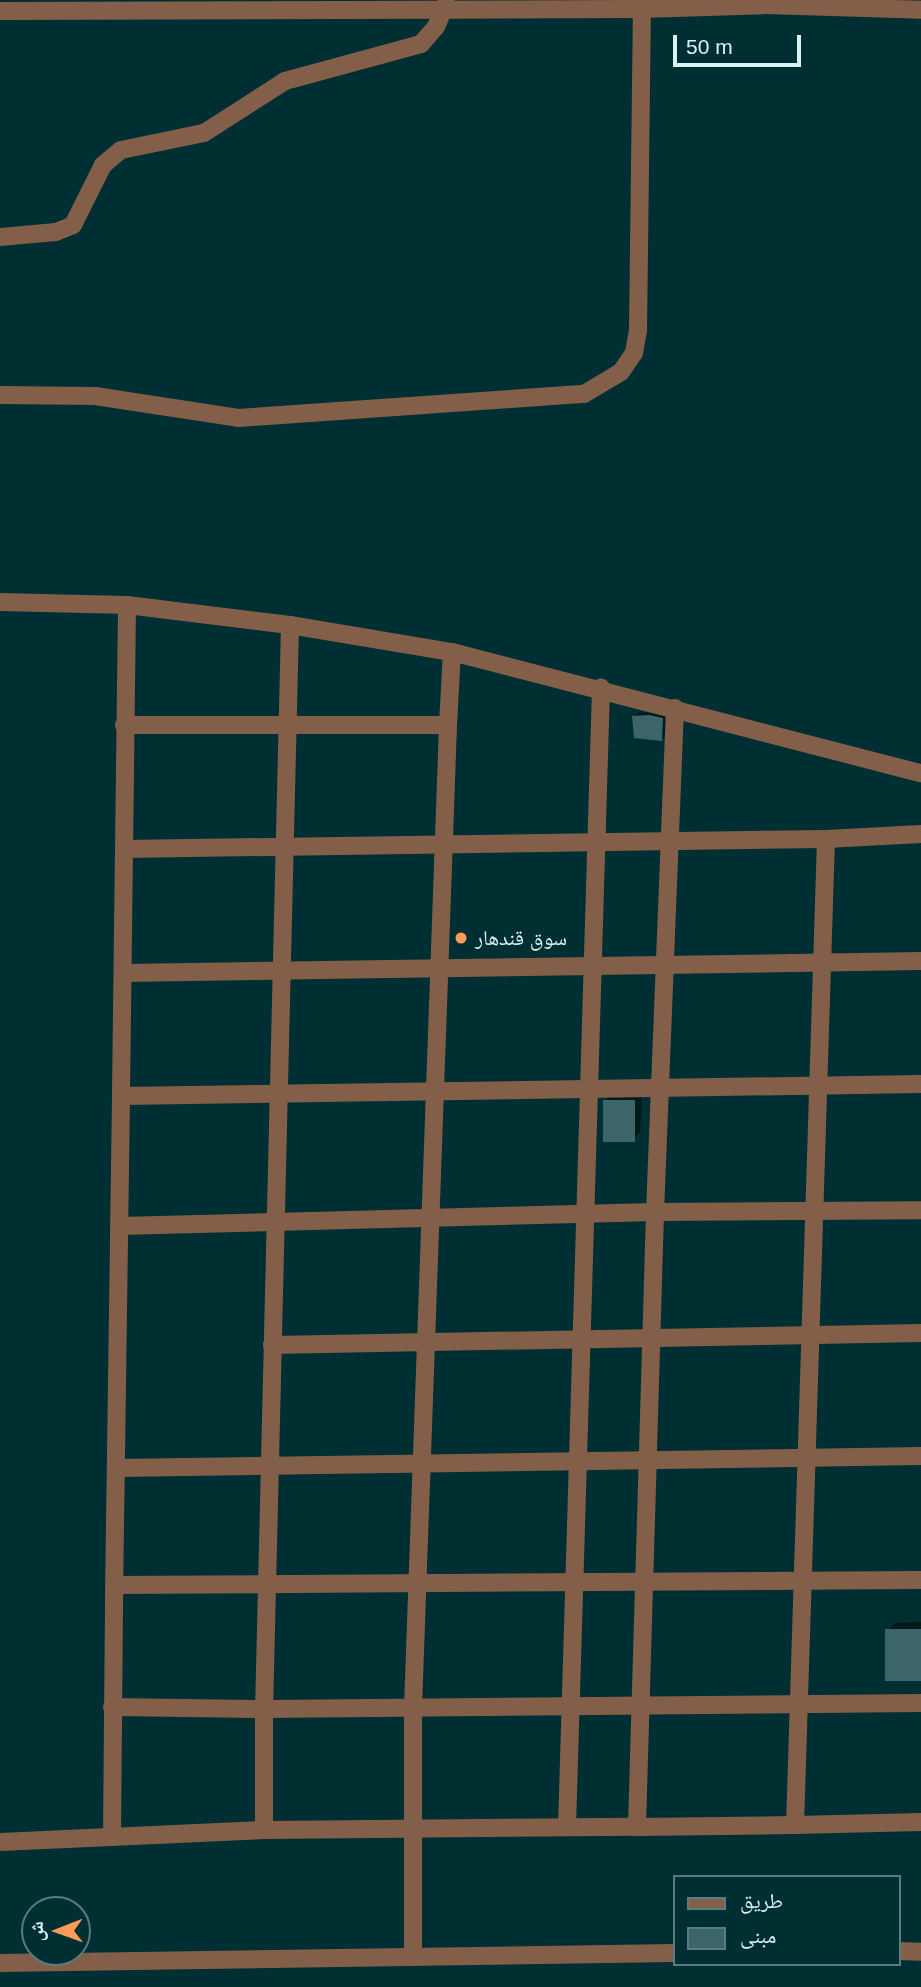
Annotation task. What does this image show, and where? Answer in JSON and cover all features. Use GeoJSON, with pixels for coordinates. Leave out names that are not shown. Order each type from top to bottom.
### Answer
{"type":"FeatureCollection","features":[{"type":"Feature","properties":{"kind":"street"},"geometry":{"type":"LineString","coordinates":[[0,11],[73,6],[350,7],[766,3],[921,10]]}},
{"type":"Feature","properties":{"kind":"street"},"geometry":{"type":"LineString","coordinates":[[0,395],[95,396],[238,418],[558,398],[602,386],[621,372],[634,353],[638,331],[642,5]]}},
{"type":"Feature","properties":{"kind":"street"},"geometry":{"type":"LineString","coordinates":[[0,237],[55,232],[73,225],[103,165],[121,150],[204,133],[285,81],[421,44],[445,6]]}},
{"type":"Feature","properties":{"kind":"street"},"geometry":{"type":"LineString","coordinates":[[0,602],[127,605],[290,625],[453,652],[601,688],[921,773]]}},
{"type":"Feature","properties":{"kind":"street"},"geometry":{"type":"LineString","coordinates":[[111,1836],[127,605]]}},
{"type":"Feature","properties":{"kind":"street"},"geometry":{"type":"LineString","coordinates":[[264,1830],[264,1709],[269,1585],[277,1093],[290,625]]}},
{"type":"Feature","properties":{"kind":"street"},"geometry":{"type":"LineString","coordinates":[[413,1954],[413,1707],[442,844],[453,652]]}},
{"type":"Feature","properties":{"kind":"street"},"geometry":{"type":"LineString","coordinates":[[567,1828],[577,1461],[584,1338],[583,1214],[593,843],[601,688]]}},
{"type":"Feature","properties":{"kind":"street"},"geometry":{"type":"LineString","coordinates":[[638,1827],[645,1459],[662,965],[675,708]]}},
{"type":"Feature","properties":{"kind":"street"},"geometry":{"type":"LineString","coordinates":[[124,725],[288,722],[448,725]]}},
{"type":"Feature","properties":{"kind":"street"},"geometry":{"type":"LineString","coordinates":[[124,849],[284,845],[669,843],[921,834]]}},
{"type":"Feature","properties":{"kind":"street"},"geometry":{"type":"LineString","coordinates":[[795,1825],[807,1335],[826,839]]}},
{"type":"Feature","properties":{"kind":"street"},"geometry":{"type":"LineString","coordinates":[[123,973],[438,966],[921,961]]}},
{"type":"Feature","properties":{"kind":"street"},"geometry":{"type":"LineString","coordinates":[[121,1096],[921,1084]]}},
{"type":"Feature","properties":{"kind":"street"},"geometry":{"type":"LineString","coordinates":[[120,1226],[813,1208],[921,1210]]}},
{"type":"Feature","properties":{"kind":"street"},"geometry":{"type":"LineString","coordinates":[[272,1345],[425,1340],[921,1333]]}},
{"type":"Feature","properties":{"kind":"street"},"geometry":{"type":"LineString","coordinates":[[116,1468],[921,1456]]}},
{"type":"Feature","properties":{"kind":"street"},"geometry":{"type":"LineString","coordinates":[[114,1586],[921,1580]]}},
{"type":"Feature","properties":{"kind":"street"},"geometry":{"type":"LineString","coordinates":[[111,1707],[264,1709],[921,1703]]}},
{"type":"Feature","properties":{"kind":"street"},"geometry":{"type":"LineString","coordinates":[[0,1842],[264,1830],[921,1822]]}},
{"type":"Feature","properties":{"kind":"street"},"geometry":{"type":"LineString","coordinates":[[900,1951],[921,1952]]}},
{"type":"Feature","properties":{"kind":"street"},"geometry":{"type":"LineString","coordinates":[[0,1963],[192,1962],[413,1954],[673,1953]]}},
{"type":"Feature","properties":{"kind":"building"},"geometry":{"type":"Polygon","coordinates":[[[632,716],[663,718],[662,741],[634,738],[632,716]]]}},
{"type":"Feature","properties":{"kind":"building"},"geometry":{"type":"Polygon","coordinates":[[[603,1100],[635,1100],[635,1142],[603,1142],[603,1100]]]}},
{"type":"Feature","properties":{"kind":"building"},"geometry":{"type":"Polygon","coordinates":[[[885,1629],[921,1629],[921,1681],[885,1681],[885,1629]]]}},
{"type":"Feature","properties":{"kind":"place","name":"سوق قندهار"},"geometry":{"type":"Point","coordinates":[461,938]}}]}
